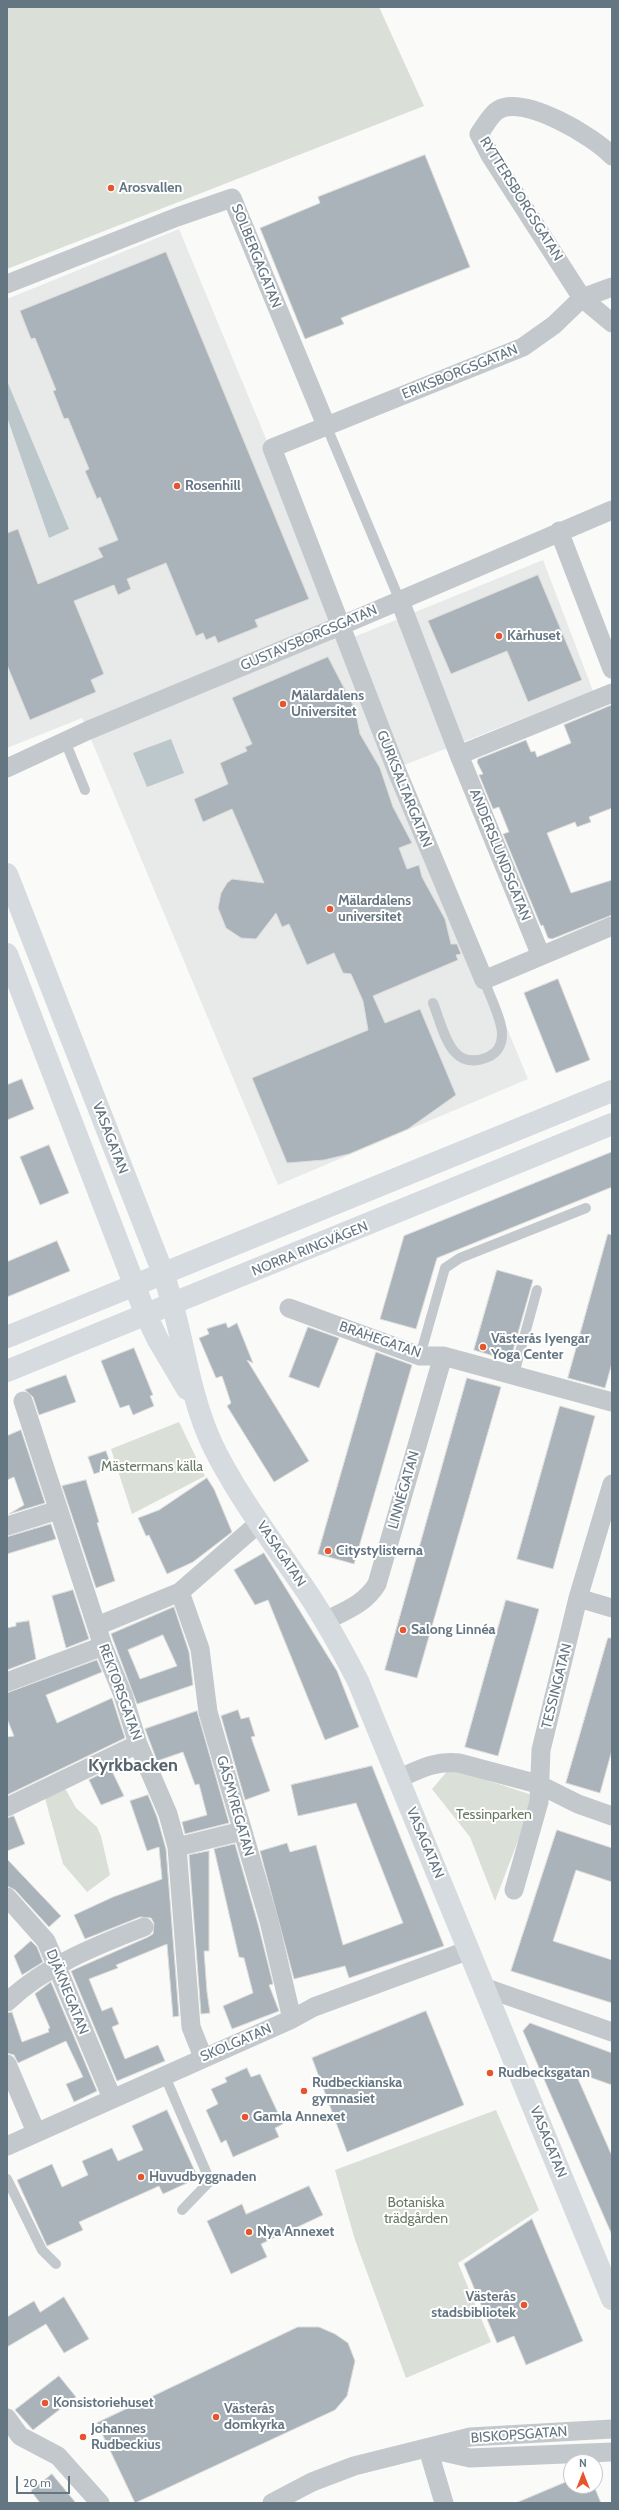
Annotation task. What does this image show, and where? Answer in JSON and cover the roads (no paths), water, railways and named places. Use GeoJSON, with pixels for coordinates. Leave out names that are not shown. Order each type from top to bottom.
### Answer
{"type":"FeatureCollection","features":[{"type":"Feature","properties":{"kind":"street","name":"RYTTERSBORGSGATAN"},"geometry":{"type":"LineString","coordinates":[[612,156],[604,148],[554,118],[522,107],[508,106],[497,110],[479,134],[490,155],[582,298],[612,323]]}},
{"type":"Feature","properties":{"kind":"street","name":"SOLBERGAGATAN"},"geometry":{"type":"LineString","coordinates":[[7,284],[177,217],[232,198],[326,425]]}},
{"type":"Feature","properties":{"kind":"street"},"geometry":{"type":"LineString","coordinates":[[582,298],[612,287]]}},
{"type":"Feature","properties":{"kind":"street","name":"ERIKSBORGSGATAN"},"geometry":{"type":"LineString","coordinates":[[326,425],[522,347],[554,325],[582,298]]}},
{"type":"Feature","properties":{"kind":"street","name":"GURKSALTARGATAN"},"geometry":{"type":"LineString","coordinates":[[326,425],[272,448],[431,857],[484,980]]}},
{"type":"Feature","properties":{"kind":"street","name":"GUSTAVSBORGSGATAN"},"geometry":{"type":"LineString","coordinates":[[7,768],[65,741],[400,601],[559,531],[612,510]]}},
{"type":"Feature","properties":{"kind":"street"},"geometry":{"type":"LineString","coordinates":[[559,531],[612,669]]}},
{"type":"Feature","properties":{"kind":"street","name":"ANDERSLUNDSGATAN"},"geometry":{"type":"LineString","coordinates":[[400,601],[459,755],[541,956]]}},
{"type":"Feature","properties":{"kind":"street"},"geometry":{"type":"LineString","coordinates":[[459,755],[612,693]]}},
{"type":"Feature","properties":{"kind":"street","name":"VASAGATAN"},"geometry":{"type":"LineString","coordinates":[[7,874],[163,1273],[174,1304],[198,1407],[212,1444],[224,1467],[259,1523],[325,1622],[358,1681],[486,1988],[612,2299]]}},
{"type":"Feature","properties":{"kind":"street"},"geometry":{"type":"LineString","coordinates":[[484,980],[612,926]]}},
{"type":"Feature","properties":{"kind":"street","name":"VASAGATAN"},"geometry":{"type":"LineString","coordinates":[[7,954],[146,1315],[158,1340],[198,1407]]}},
{"type":"Feature","properties":{"kind":"street"},"geometry":{"type":"LineString","coordinates":[[7,1337],[612,1091]]}},
{"type":"Feature","properties":{"kind":"street","name":"NORRA RINGVÄGEN"},"geometry":{"type":"LineString","coordinates":[[7,1371],[612,1124]]}},
{"type":"Feature","properties":{"kind":"street","name":"BRAHEGATAN"},"geometry":{"type":"LineString","coordinates":[[289,1308],[420,1356],[443,1356],[514,1374],[612,1402]]}},
{"type":"Feature","properties":{"kind":"street","name":"LINNÉGATAN"},"geometry":{"type":"LineString","coordinates":[[325,1622],[358,1604],[369,1596],[376,1584],[443,1356]]}},
{"type":"Feature","properties":{"kind":"street","name":"REKTORSGATAN"},"geometry":{"type":"LineString","coordinates":[[22,1401],[103,1646],[123,1695],[138,1744],[168,1814],[177,1847],[191,2027],[203,2057]]}},
{"type":"Feature","properties":{"kind":"street","name":"TESSINGATAN"},"geometry":{"type":"LineString","coordinates":[[514,1890],[538,1802],[541,1750],[578,1598],[612,1484]]}},
{"type":"Feature","properties":{"kind":"street"},"geometry":{"type":"LineString","coordinates":[[7,1526],[58,1510]]}},
{"type":"Feature","properties":{"kind":"street"},"geometry":{"type":"LineString","coordinates":[[97,1626],[180,1592],[259,1523]]}},
{"type":"Feature","properties":{"kind":"street","name":"GÅSMYREGATAN"},"geometry":{"type":"LineString","coordinates":[[180,1592],[200,1649],[208,1712],[269,1921],[292,2019]]}},
{"type":"Feature","properties":{"kind":"street"},"geometry":{"type":"LineString","coordinates":[[578,1598],[612,1608]]}},
{"type":"Feature","properties":{"kind":"street"},"geometry":{"type":"LineString","coordinates":[[7,1682],[103,1646]]}},
{"type":"Feature","properties":{"kind":"street"},"geometry":{"type":"LineString","coordinates":[[7,1807],[138,1744]]}},
{"type":"Feature","properties":{"kind":"street"},"geometry":{"type":"LineString","coordinates":[[398,1779],[433,1764],[446,1761],[538,1784],[578,1804],[612,1816]]}},
{"type":"Feature","properties":{"kind":"street"},"geometry":{"type":"LineString","coordinates":[[177,1847],[242,1831]]}},
{"type":"Feature","properties":{"kind":"street","name":"DJÄKNEGATAN"},"geometry":{"type":"LineString","coordinates":[[7,1897],[46,1941],[112,2098]]}},
{"type":"Feature","properties":{"kind":"street"},"geometry":{"type":"LineString","coordinates":[[7,2002],[26,1984],[56,1966],[144,1927]]}},
{"type":"Feature","properties":{"kind":"street","name":"SKOLGATAN"},"geometry":{"type":"LineString","coordinates":[[7,2146],[164,2074],[292,2019],[314,2007],[469,1950]]}},
{"type":"Feature","properties":{"kind":"street"},"geometry":{"type":"LineString","coordinates":[[486,1988],[612,2032]]}},
{"type":"Feature","properties":{"kind":"street"},"geometry":{"type":"LineString","coordinates":[[7,2064],[36,2132]]}},
{"type":"Feature","properties":{"kind":"street"},"geometry":{"type":"LineString","coordinates":[[7,2418],[20,2436],[58,2456],[100,2503]]}},
{"type":"Feature","properties":{"kind":"street","name":"BISKOPSGATAN"},"geometry":{"type":"LineString","coordinates":[[272,2503],[312,2482],[354,2466],[428,2449],[470,2437],[612,2429]]}},
{"type":"Feature","properties":{"kind":"street"},"geometry":{"type":"LineString","coordinates":[[428,2449],[444,2503]]}},
{"type":"Feature","properties":{"kind":"street","name":"BISKOPSGATAN"},"geometry":{"type":"LineString","coordinates":[[428,2449],[470,2458],[612,2452]]}},
{"type":"Feature","properties":{"kind":"lane"},"geometry":{"type":"LineString","coordinates":[[326,425],[400,601]]}},
{"type":"Feature","properties":{"kind":"lane"},"geometry":{"type":"LineString","coordinates":[[65,741],[85,790]]}},
{"type":"Feature","properties":{"kind":"lane"},"geometry":{"type":"LineString","coordinates":[[433,1003],[453,1052],[466,1061],[480,1060],[494,1054],[501,1045],[502,1034],[484,980]]}},
{"type":"Feature","properties":{"kind":"lane"},"geometry":{"type":"LineString","coordinates":[[420,1356],[445,1268],[460,1258],[586,1208]]}},
{"type":"Feature","properties":{"kind":"lane"},"geometry":{"type":"LineString","coordinates":[[514,1374],[537,1290]]}},
{"type":"Feature","properties":{"kind":"lane"},"geometry":{"type":"LineString","coordinates":[[164,2074],[210,2181],[182,2210]]}},
{"type":"Feature","properties":{"kind":"lane"},"geometry":{"type":"LineString","coordinates":[[7,2178],[42,2250],[56,2264]]}},
{"type":"Feature","properties":{"kind":"place","name":"Arosvallen"},"geometry":{"type":"Point","coordinates":[111,188]}},
{"type":"Feature","properties":{"kind":"place","name":"Rosenhill"},"geometry":{"type":"Point","coordinates":[177,486]}},
{"type":"Feature","properties":{"kind":"place","name":"Kårhuset"},"geometry":{"type":"Point","coordinates":[499,636]}},
{"type":"Feature","properties":{"kind":"place","name":"Mälardalens Universitet"},"geometry":{"type":"Point","coordinates":[283,704]}},
{"type":"Feature","properties":{"kind":"place","name":"Mälardalens universitet"},"geometry":{"type":"Point","coordinates":[330,909]}},
{"type":"Feature","properties":{"kind":"place","name":"Västerås Iyengar Yoga Center"},"geometry":{"type":"Point","coordinates":[483,1347]}},
{"type":"Feature","properties":{"kind":"place","name":"Citystylisterna"},"geometry":{"type":"Point","coordinates":[328,1551]}},
{"type":"Feature","properties":{"kind":"place","name":"Salong Linnéa"},"geometry":{"type":"Point","coordinates":[403,1630]}},
{"type":"Feature","properties":{"kind":"place","name":"Rudbecksgatan"},"geometry":{"type":"Point","coordinates":[490,2073]}},
{"type":"Feature","properties":{"kind":"place","name":"Rudbeckianska gymnasiet"},"geometry":{"type":"Point","coordinates":[304,2091]}},
{"type":"Feature","properties":{"kind":"place","name":"Gamla Annexet"},"geometry":{"type":"Point","coordinates":[245,2117]}},
{"type":"Feature","properties":{"kind":"place","name":"Huvudbyggnaden"},"geometry":{"type":"Point","coordinates":[141,2177]}},
{"type":"Feature","properties":{"kind":"place","name":"Nya Annexet"},"geometry":{"type":"Point","coordinates":[249,2232]}},
{"type":"Feature","properties":{"kind":"place","name":"Västerås stadsbibliotek"},"geometry":{"type":"Point","coordinates":[524,2305]}},
{"type":"Feature","properties":{"kind":"place","name":"Konsistoriehuset"},"geometry":{"type":"Point","coordinates":[45,2403]}},
{"type":"Feature","properties":{"kind":"place","name":"Västerås domkyrka"},"geometry":{"type":"Point","coordinates":[216,2417]}},
{"type":"Feature","properties":{"kind":"place","name":"Johannes Rudbeckius"},"geometry":{"type":"Point","coordinates":[83,2437]}},
{"type":"Feature","properties":{"kind":"district","name":"Kyrkbacken"},"geometry":{"type":"Point","coordinates":[133,1766]}},
{"type":"Feature","properties":{"kind":"park label","name":"Mästermans källa"},"geometry":{"type":"Point","coordinates":[152,1467]}},
{"type":"Feature","properties":{"kind":"park label","name":"Tessinparken"},"geometry":{"type":"Point","coordinates":[494,1815]}},
{"type":"Feature","properties":{"kind":"park label","name":"Botaniska trädgården"},"geometry":{"type":"Point","coordinates":[416,2212]}}]}
